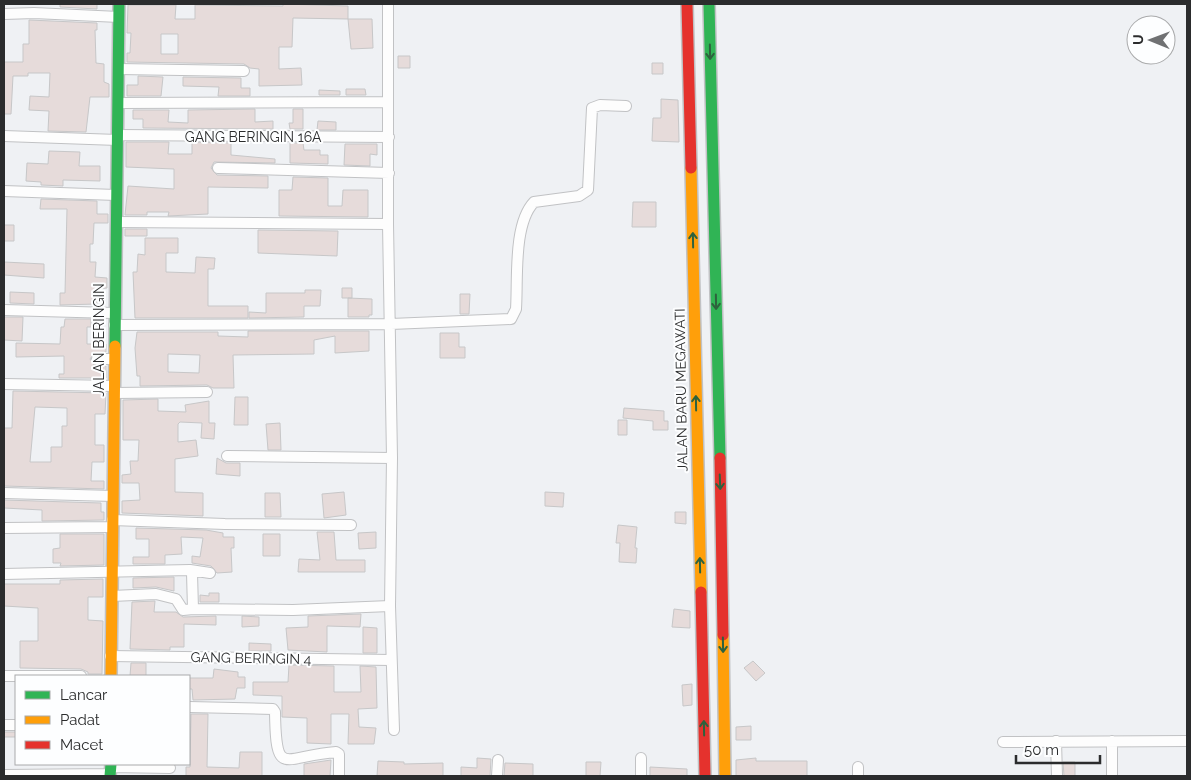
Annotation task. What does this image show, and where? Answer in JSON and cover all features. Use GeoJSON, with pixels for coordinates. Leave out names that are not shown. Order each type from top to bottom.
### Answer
{"type":"FeatureCollection","features":[{"type":"Feature","properties":{"kind":"main road","name":"JALAN BERINGIN"},"geometry":{"type":"LineString","coordinates":[[111,675],[112,523],[114,496],[113,313],[118,138],[119,4]]}},
{"type":"Feature","properties":{"kind":"main road","name":"JALAN BARU MEGAWATI"},"geometry":{"type":"LineString","coordinates":[[688,4],[705,776]]}},
{"type":"Feature","properties":{"kind":"main road"},"geometry":{"type":"LineString","coordinates":[[709,4],[721,505],[725,776]]}},
{"type":"Feature","properties":{"kind":"main road"},"geometry":{"type":"LineString","coordinates":[[698,462],[720,461]]}},
{"type":"Feature","properties":{"kind":"main road"},"geometry":{"type":"LineString","coordinates":[[699,504],[721,505]]}},
{"type":"Feature","properties":{"kind":"street"},"geometry":{"type":"LineString","coordinates":[[388,4],[388,224],[392,458],[390,606],[394,730]]}},
{"type":"Feature","properties":{"kind":"street"},"geometry":{"type":"LineString","coordinates":[[4,14],[34,13],[119,17]]}},
{"type":"Feature","properties":{"kind":"street"},"geometry":{"type":"LineString","coordinates":[[119,69],[244,71]]}},
{"type":"Feature","properties":{"kind":"street"},"geometry":{"type":"LineString","coordinates":[[118,104],[388,102]]}},
{"type":"Feature","properties":{"kind":"street"},"geometry":{"type":"LineString","coordinates":[[114,325],[391,324],[511,319],[516,309],[520,228],[528,208],[534,202],[579,196],[588,190],[592,108],[600,105],[626,106]]}},
{"type":"Feature","properties":{"kind":"street","name":"GANG BERINGIN 16A"},"geometry":{"type":"LineString","coordinates":[[4,136],[118,138],[389,137]]}},
{"type":"Feature","properties":{"kind":"street"},"geometry":{"type":"LineString","coordinates":[[218,168],[389,173]]}},
{"type":"Feature","properties":{"kind":"street"},"geometry":{"type":"LineString","coordinates":[[4,191],[116,195]]}},
{"type":"Feature","properties":{"kind":"street"},"geometry":{"type":"LineString","coordinates":[[116,222],[388,224]]}},
{"type":"Feature","properties":{"kind":"street"},"geometry":{"type":"LineString","coordinates":[[4,310],[113,313]]}},
{"type":"Feature","properties":{"kind":"street"},"geometry":{"type":"LineString","coordinates":[[97,359],[114,359]]}},
{"type":"Feature","properties":{"kind":"street"},"geometry":{"type":"LineString","coordinates":[[4,384],[207,392]]}},
{"type":"Feature","properties":{"kind":"street"},"geometry":{"type":"LineString","coordinates":[[227,456],[392,458]]}},
{"type":"Feature","properties":{"kind":"street"},"geometry":{"type":"LineString","coordinates":[[4,494],[114,496]]}},
{"type":"Feature","properties":{"kind":"street"},"geometry":{"type":"LineString","coordinates":[[4,528],[112,523],[351,525]]}},
{"type":"Feature","properties":{"kind":"street"},"geometry":{"type":"LineString","coordinates":[[190,570],[192,574],[193,609]]}},
{"type":"Feature","properties":{"kind":"street"},"geometry":{"type":"LineString","coordinates":[[4,574],[190,570],[210,573]]}},
{"type":"Feature","properties":{"kind":"street"},"geometry":{"type":"LineString","coordinates":[[112,596],[161,595],[176,599],[183,610],[293,610],[390,606]]}},
{"type":"Feature","properties":{"kind":"street","name":"GANG BERINGIN 4"},"geometry":{"type":"LineString","coordinates":[[110,656],[391,660]]}},
{"type":"Feature","properties":{"kind":"street"},"geometry":{"type":"LineString","coordinates":[[190,707],[273,709],[275,712],[277,752],[282,759],[291,761],[301,757],[336,752],[339,754],[339,776]]}},
{"type":"Feature","properties":{"kind":"street"},"geometry":{"type":"LineString","coordinates":[[1056,741],[1057,776]]}},
{"type":"Feature","properties":{"kind":"street"},"geometry":{"type":"LineString","coordinates":[[1112,741],[1112,776]]}},
{"type":"Feature","properties":{"kind":"street"},"geometry":{"type":"LineString","coordinates":[[1003,742],[1187,741]]}},
{"type":"Feature","properties":{"kind":"street"},"geometry":{"type":"LineString","coordinates":[[641,758],[641,776]]}},
{"type":"Feature","properties":{"kind":"street"},"geometry":{"type":"LineString","coordinates":[[497,776],[498,760]]}},
{"type":"Feature","properties":{"kind":"street"},"geometry":{"type":"LineString","coordinates":[[4,776],[170,768]]}},
{"type":"Feature","properties":{"kind":"building"},"geometry":{"type":"Polygon","coordinates":[[[60,4],[97,4],[97,9],[60,7],[60,4]]]}},
{"type":"Feature","properties":{"kind":"building"},"geometry":{"type":"Polygon","coordinates":[[[283,4],[348,6],[348,19],[293,18],[292,47],[279,47],[279,69],[301,68],[302,85],[259,86],[259,69],[250,68],[244,64],[127,62],[127,53],[130,53],[131,33],[127,33],[128,5],[176,5],[175,19],[195,19],[195,5],[283,6],[283,4]],[[161,34],[161,54],[178,54],[178,34],[161,34]]]}},
{"type":"Feature","properties":{"kind":"building"},"geometry":{"type":"Polygon","coordinates":[[[348,19],[372,19],[373,48],[351,49],[348,19]]]}},
{"type":"Feature","properties":{"kind":"building"},"geometry":{"type":"Polygon","coordinates":[[[29,20],[97,23],[97,30],[95,30],[96,63],[104,64],[104,82],[109,84],[109,97],[90,97],[86,132],[48,131],[49,111],[29,110],[30,96],[49,97],[50,73],[28,73],[28,76],[13,76],[11,114],[4,114],[4,62],[23,62],[23,44],[29,44],[29,20]]]}},
{"type":"Feature","properties":{"kind":"building"},"geometry":{"type":"Polygon","coordinates":[[[398,56],[410,56],[410,68],[398,68],[398,56]]]}},
{"type":"Feature","properties":{"kind":"building"},"geometry":{"type":"Polygon","coordinates":[[[652,63],[663,63],[663,74],[652,74],[652,63]]]}},
{"type":"Feature","properties":{"kind":"building"},"geometry":{"type":"Polygon","coordinates":[[[138,76],[163,77],[161,96],[127,96],[127,85],[138,85],[138,76]]]}},
{"type":"Feature","properties":{"kind":"building"},"geometry":{"type":"Polygon","coordinates":[[[183,77],[241,78],[241,88],[250,88],[250,96],[218,96],[219,87],[183,86],[183,77]]]}},
{"type":"Feature","properties":{"kind":"building"},"geometry":{"type":"Polygon","coordinates":[[[346,89],[365,89],[366,95],[346,95],[346,89]]]}},
{"type":"Feature","properties":{"kind":"building"},"geometry":{"type":"Polygon","coordinates":[[[319,90],[340,91],[340,95],[319,95],[319,90]]]}},
{"type":"Feature","properties":{"kind":"building"},"geometry":{"type":"Polygon","coordinates":[[[661,99],[678,100],[679,142],[652,141],[653,118],[661,118],[661,99]]]}},
{"type":"Feature","properties":{"kind":"building"},"geometry":{"type":"Polygon","coordinates":[[[255,109],[255,122],[273,121],[273,129],[143,128],[143,119],[133,119],[133,110],[169,110],[168,122],[188,123],[188,110],[255,109]]]}},
{"type":"Feature","properties":{"kind":"building"},"geometry":{"type":"Polygon","coordinates":[[[293,109],[303,109],[303,129],[290,129],[289,123],[293,123],[293,109]]]}},
{"type":"Feature","properties":{"kind":"building"},"geometry":{"type":"Polygon","coordinates":[[[318,121],[336,122],[336,130],[317,130],[318,121]]]}},
{"type":"Feature","properties":{"kind":"building"},"geometry":{"type":"Polygon","coordinates":[[[126,142],[169,142],[168,154],[192,154],[192,142],[231,143],[231,155],[275,159],[275,163],[214,162],[211,168],[217,175],[268,176],[268,188],[208,187],[208,214],[168,216],[169,212],[147,212],[147,215],[125,215],[128,186],[174,189],[174,169],[126,167],[126,142]]]}},
{"type":"Feature","properties":{"kind":"building"},"geometry":{"type":"Polygon","coordinates":[[[290,143],[303,143],[304,150],[320,150],[320,155],[328,155],[328,164],[290,163],[290,143]]]}},
{"type":"Feature","properties":{"kind":"building"},"geometry":{"type":"Polygon","coordinates":[[[345,144],[377,144],[377,155],[370,154],[370,166],[344,165],[345,144]]]}},
{"type":"Feature","properties":{"kind":"building"},"geometry":{"type":"Polygon","coordinates":[[[49,151],[80,152],[79,166],[100,166],[100,181],[63,180],[63,186],[41,185],[41,182],[26,181],[27,163],[48,164],[49,151]]]}},
{"type":"Feature","properties":{"kind":"building"},"geometry":{"type":"Polygon","coordinates":[[[293,177],[328,178],[328,206],[342,206],[343,190],[368,190],[368,217],[279,216],[279,190],[292,190],[293,177]]]}},
{"type":"Feature","properties":{"kind":"building"},"geometry":{"type":"Polygon","coordinates":[[[41,199],[97,201],[97,214],[108,214],[108,223],[94,223],[93,244],[90,244],[90,262],[96,262],[95,277],[107,278],[107,288],[97,289],[97,304],[60,305],[60,293],[65,293],[67,209],[40,209],[41,199]]]}},
{"type":"Feature","properties":{"kind":"building"},"geometry":{"type":"Polygon","coordinates":[[[633,202],[656,202],[656,227],[632,227],[633,202]]]}},
{"type":"Feature","properties":{"kind":"building"},"geometry":{"type":"Polygon","coordinates":[[[4,225],[14,225],[14,241],[4,241],[4,225]]]}},
{"type":"Feature","properties":{"kind":"building"},"geometry":{"type":"Polygon","coordinates":[[[125,229],[147,229],[147,236],[125,236],[125,229]]]}},
{"type":"Feature","properties":{"kind":"building"},"geometry":{"type":"Polygon","coordinates":[[[258,230],[338,231],[337,256],[258,253],[258,230]]]}},
{"type":"Feature","properties":{"kind":"building"},"geometry":{"type":"Polygon","coordinates":[[[145,238],[178,238],[178,253],[166,253],[166,272],[195,273],[196,257],[215,258],[214,269],[208,269],[208,306],[248,306],[248,318],[135,318],[133,272],[137,272],[138,254],[145,255],[145,238]]]}},
{"type":"Feature","properties":{"kind":"building"},"geometry":{"type":"Polygon","coordinates":[[[4,262],[44,264],[44,278],[4,275],[4,262]]]}},
{"type":"Feature","properties":{"kind":"building"},"geometry":{"type":"Polygon","coordinates":[[[342,288],[352,288],[352,298],[342,298],[342,288]]]}},
{"type":"Feature","properties":{"kind":"building"},"geometry":{"type":"Polygon","coordinates":[[[305,290],[321,290],[320,306],[304,306],[304,317],[249,318],[249,312],[266,313],[266,293],[305,293],[305,290]]]}},
{"type":"Feature","properties":{"kind":"building"},"geometry":{"type":"Polygon","coordinates":[[[10,292],[34,293],[34,304],[10,303],[10,292]]]}},
{"type":"Feature","properties":{"kind":"building"},"geometry":{"type":"Polygon","coordinates":[[[460,294],[470,294],[469,314],[460,314],[460,294]]]}},
{"type":"Feature","properties":{"kind":"building"},"geometry":{"type":"Polygon","coordinates":[[[348,298],[372,299],[372,315],[369,315],[369,317],[348,317],[348,298]]]}},
{"type":"Feature","properties":{"kind":"building"},"geometry":{"type":"Polygon","coordinates":[[[4,317],[23,317],[22,341],[4,340],[4,317]]]}},
{"type":"Feature","properties":{"kind":"building"},"geometry":{"type":"Polygon","coordinates":[[[65,319],[91,319],[91,327],[87,327],[87,344],[106,344],[106,352],[94,353],[90,359],[94,365],[106,366],[106,378],[59,378],[59,374],[64,374],[64,356],[16,357],[16,343],[60,344],[61,327],[64,327],[65,319]]]}},
{"type":"Feature","properties":{"kind":"building"},"geometry":{"type":"Polygon","coordinates":[[[248,331],[369,331],[369,351],[335,353],[335,336],[314,340],[314,354],[233,355],[234,388],[213,388],[207,385],[140,386],[140,376],[137,376],[135,348],[137,332],[218,332],[218,336],[248,337],[248,331]],[[168,354],[168,372],[199,373],[200,355],[168,354]]]}},
{"type":"Feature","properties":{"kind":"building"},"geometry":{"type":"Polygon","coordinates":[[[440,333],[459,333],[459,347],[465,347],[465,358],[440,358],[440,333]]]}},
{"type":"Feature","properties":{"kind":"building"},"geometry":{"type":"Polygon","coordinates":[[[13,391],[106,393],[105,414],[95,414],[95,445],[104,445],[104,462],[92,462],[91,481],[104,481],[104,489],[4,486],[4,428],[12,428],[13,391]],[[35,407],[30,462],[51,462],[51,447],[62,447],[62,426],[67,426],[67,408],[35,407]]]}},
{"type":"Feature","properties":{"kind":"building"},"geometry":{"type":"Polygon","coordinates":[[[235,397],[248,397],[248,425],[234,425],[235,397]]]}},
{"type":"Feature","properties":{"kind":"building"},"geometry":{"type":"Polygon","coordinates":[[[158,399],[158,411],[186,412],[185,405],[209,401],[209,423],[215,423],[214,439],[201,438],[202,423],[180,422],[178,424],[178,442],[196,440],[198,456],[175,459],[175,492],[203,493],[203,516],[122,513],[122,501],[140,500],[139,483],[122,483],[122,475],[131,474],[130,461],[138,461],[139,440],[123,440],[123,400],[158,399]]]}},
{"type":"Feature","properties":{"kind":"building"},"geometry":{"type":"Polygon","coordinates":[[[624,408],[664,411],[664,421],[668,421],[668,430],[653,430],[653,421],[623,418],[624,408]]]}},
{"type":"Feature","properties":{"kind":"building"},"geometry":{"type":"Polygon","coordinates":[[[618,420],[627,420],[627,435],[618,435],[618,420]]]}},
{"type":"Feature","properties":{"kind":"building"},"geometry":{"type":"Polygon","coordinates":[[[280,423],[281,450],[268,450],[266,424],[280,423]]]}},
{"type":"Feature","properties":{"kind":"building"},"geometry":{"type":"Polygon","coordinates":[[[217,458],[226,463],[240,463],[240,476],[216,474],[217,458]]]}},
{"type":"Feature","properties":{"kind":"building"},"geometry":{"type":"Polygon","coordinates":[[[344,492],[346,515],[324,518],[322,494],[344,492]]]}},
{"type":"Feature","properties":{"kind":"building"},"geometry":{"type":"Polygon","coordinates":[[[545,492],[564,493],[563,507],[545,506],[545,492]]]}},
{"type":"Feature","properties":{"kind":"building"},"geometry":{"type":"Polygon","coordinates":[[[265,493],[280,493],[281,517],[265,517],[265,493]]]}},
{"type":"Feature","properties":{"kind":"building"},"geometry":{"type":"Polygon","coordinates":[[[4,500],[101,503],[101,512],[104,512],[104,520],[42,521],[42,510],[4,508],[4,500]]]}},
{"type":"Feature","properties":{"kind":"building"},"geometry":{"type":"Polygon","coordinates":[[[675,512],[686,512],[686,524],[675,523],[675,512]]]}},
{"type":"Feature","properties":{"kind":"building"},"geometry":{"type":"Polygon","coordinates":[[[618,525],[637,527],[636,563],[619,562],[620,543],[616,543],[618,525]]]}},
{"type":"Feature","properties":{"kind":"building"},"geometry":{"type":"Polygon","coordinates":[[[136,528],[206,530],[223,533],[223,537],[234,537],[234,548],[231,548],[232,572],[217,573],[211,566],[192,563],[192,556],[200,557],[203,538],[181,537],[182,554],[165,555],[165,564],[133,564],[133,557],[149,557],[149,539],[136,539],[136,528]]]}},
{"type":"Feature","properties":{"kind":"building"},"geometry":{"type":"Polygon","coordinates":[[[317,532],[334,532],[336,560],[365,560],[365,572],[298,572],[299,559],[320,560],[317,532]]]}},
{"type":"Feature","properties":{"kind":"building"},"geometry":{"type":"Polygon","coordinates":[[[376,532],[376,548],[359,549],[358,533],[376,532]]]}},
{"type":"Feature","properties":{"kind":"building"},"geometry":{"type":"Polygon","coordinates":[[[60,534],[104,534],[104,565],[60,566],[61,563],[53,563],[53,549],[60,548],[60,534]]]}},
{"type":"Feature","properties":{"kind":"building"},"geometry":{"type":"Polygon","coordinates":[[[263,534],[280,534],[280,556],[263,556],[263,534]]]}},
{"type":"Feature","properties":{"kind":"building"},"geometry":{"type":"Polygon","coordinates":[[[174,577],[174,591],[156,587],[133,588],[133,578],[174,577]]]}},
{"type":"Feature","properties":{"kind":"building"},"geometry":{"type":"Polygon","coordinates":[[[103,579],[103,597],[88,597],[88,620],[103,621],[102,674],[88,674],[88,672],[81,669],[20,668],[20,641],[38,641],[38,608],[4,606],[4,584],[60,584],[60,580],[103,579]]]}},
{"type":"Feature","properties":{"kind":"building"},"geometry":{"type":"Polygon","coordinates":[[[209,593],[219,593],[219,602],[200,602],[200,595],[209,596],[209,593]]]}},
{"type":"Feature","properties":{"kind":"building"},"geometry":{"type":"Polygon","coordinates":[[[155,601],[154,612],[176,612],[183,617],[216,616],[216,625],[184,624],[184,647],[170,647],[170,650],[130,649],[132,602],[155,601]]]}},
{"type":"Feature","properties":{"kind":"building"},"geometry":{"type":"Polygon","coordinates":[[[674,609],[690,611],[690,628],[672,627],[674,609]]]}},
{"type":"Feature","properties":{"kind":"building"},"geometry":{"type":"Polygon","coordinates":[[[361,614],[360,627],[327,626],[327,652],[288,650],[286,628],[308,627],[308,616],[361,614]]]}},
{"type":"Feature","properties":{"kind":"building"},"geometry":{"type":"Polygon","coordinates":[[[242,616],[259,617],[259,626],[242,627],[242,616]]]}},
{"type":"Feature","properties":{"kind":"building"},"geometry":{"type":"Polygon","coordinates":[[[363,627],[377,628],[377,653],[363,653],[363,627]]]}},
{"type":"Feature","properties":{"kind":"building"},"geometry":{"type":"Polygon","coordinates":[[[249,643],[271,644],[271,651],[249,651],[249,643]]]}},
{"type":"Feature","properties":{"kind":"building"},"geometry":{"type":"Polygon","coordinates":[[[753,661],[765,673],[756,681],[744,668],[753,661]]]}},
{"type":"Feature","properties":{"kind":"building"},"geometry":{"type":"Polygon","coordinates":[[[131,663],[146,663],[146,675],[130,675],[131,663]]]}},
{"type":"Feature","properties":{"kind":"building"},"geometry":{"type":"Polygon","coordinates":[[[289,665],[334,666],[334,692],[361,692],[360,666],[376,667],[377,708],[358,709],[359,727],[376,728],[374,744],[348,744],[349,714],[331,714],[331,744],[307,743],[307,718],[282,717],[282,696],[253,695],[253,682],[288,682],[289,665]]]}},
{"type":"Feature","properties":{"kind":"building"},"geometry":{"type":"Polygon","coordinates":[[[214,669],[238,672],[238,677],[245,677],[245,688],[237,688],[235,699],[193,700],[190,678],[213,678],[214,669]]]}},
{"type":"Feature","properties":{"kind":"building"},"geometry":{"type":"Polygon","coordinates":[[[692,684],[692,705],[683,706],[682,685],[692,684]]]}},
{"type":"Feature","properties":{"kind":"building"},"geometry":{"type":"Polygon","coordinates":[[[191,714],[208,714],[207,767],[239,768],[240,752],[262,752],[262,776],[186,776],[186,767],[190,767],[191,714]]]}},
{"type":"Feature","properties":{"kind":"building"},"geometry":{"type":"Polygon","coordinates":[[[751,726],[751,740],[736,740],[736,727],[751,726]]]}},
{"type":"Feature","properties":{"kind":"building"},"geometry":{"type":"Polygon","coordinates":[[[4,732],[15,732],[15,737],[4,737],[4,732]]]}},
{"type":"Feature","properties":{"kind":"building"},"geometry":{"type":"Polygon","coordinates":[[[477,758],[491,759],[490,776],[461,776],[461,767],[477,768],[477,758]]]}},
{"type":"Feature","properties":{"kind":"building"},"geometry":{"type":"Polygon","coordinates":[[[756,758],[756,761],[807,761],[807,776],[736,776],[736,760],[756,758]]]}},
{"type":"Feature","properties":{"kind":"building"},"geometry":{"type":"Polygon","coordinates":[[[331,760],[330,776],[304,776],[304,764],[331,760]]]}},
{"type":"Feature","properties":{"kind":"building"},"geometry":{"type":"Polygon","coordinates":[[[378,761],[404,762],[404,764],[443,763],[443,776],[377,776],[378,761]]]}},
{"type":"Feature","properties":{"kind":"building"},"geometry":{"type":"Polygon","coordinates":[[[586,762],[601,762],[600,776],[586,776],[586,762]]]}},
{"type":"Feature","properties":{"kind":"building"},"geometry":{"type":"Polygon","coordinates":[[[1063,762],[1075,762],[1075,776],[1064,776],[1063,762]]]}},
{"type":"Feature","properties":{"kind":"building"},"geometry":{"type":"Polygon","coordinates":[[[505,763],[533,764],[533,776],[504,776],[505,763]]]}},
{"type":"Feature","properties":{"kind":"building"},"geometry":{"type":"Polygon","coordinates":[[[650,767],[687,769],[687,776],[650,776],[650,767]]]}},
{"type":"Feature","properties":{"kind":"traffic: fast"},"geometry":{"type":"LineString","coordinates":[[115,346],[119,4]]}},
{"type":"Feature","properties":{"kind":"traffic: fast"},"geometry":{"type":"LineString","coordinates":[[709,4],[720,458]]}},
{"type":"Feature","properties":{"kind":"traffic: fast"},"geometry":{"type":"LineString","coordinates":[[110,776],[111,765]]}},
{"type":"Feature","properties":{"kind":"traffic: slow"},"geometry":{"type":"LineString","coordinates":[[691,168],[701,592]]}},
{"type":"Feature","properties":{"kind":"traffic: slow"},"geometry":{"type":"LineString","coordinates":[[111,675],[115,346]]}},
{"type":"Feature","properties":{"kind":"traffic: slow"},"geometry":{"type":"LineString","coordinates":[[723,635],[725,776]]}},
{"type":"Feature","properties":{"kind":"traffic: jam"},"geometry":{"type":"LineString","coordinates":[[687,4],[691,168]]}},
{"type":"Feature","properties":{"kind":"traffic: jam"},"geometry":{"type":"LineString","coordinates":[[720,458],[723,635]]}},
{"type":"Feature","properties":{"kind":"traffic: jam"},"geometry":{"type":"LineString","coordinates":[[701,592],[705,776]]}}]}
